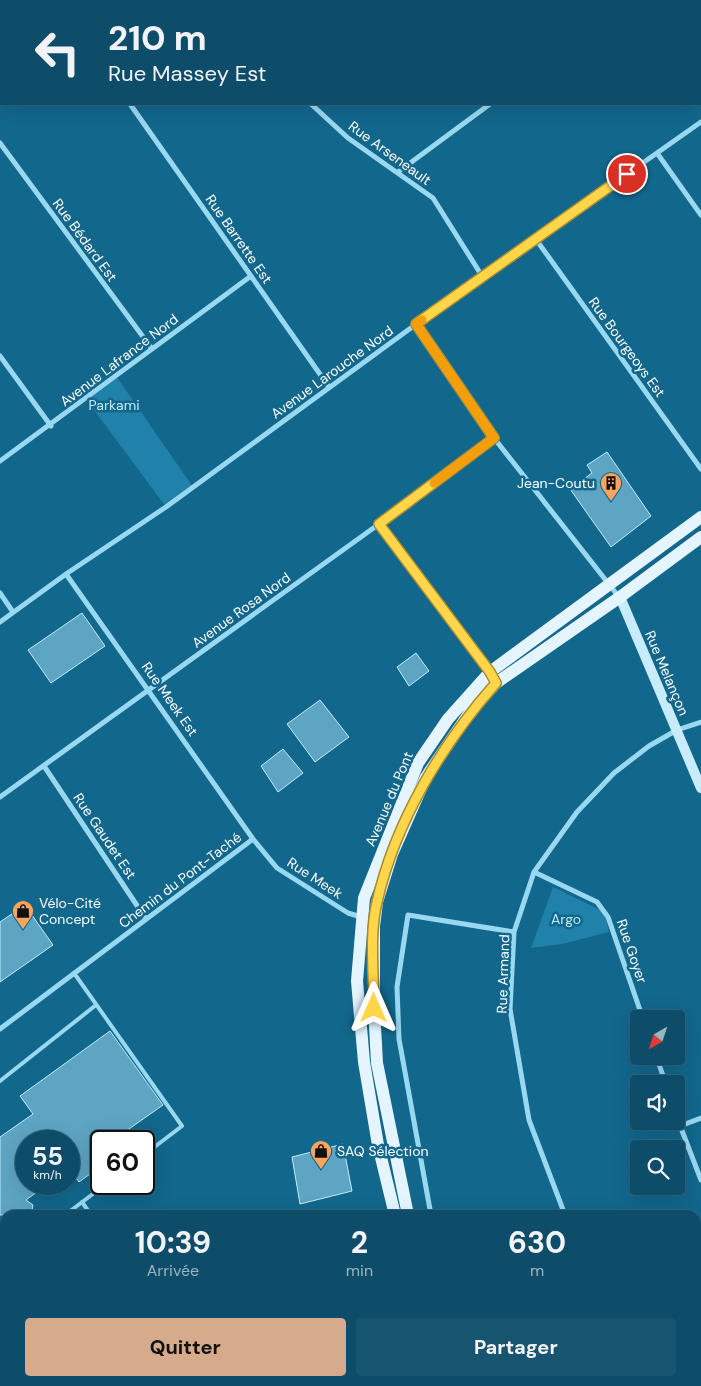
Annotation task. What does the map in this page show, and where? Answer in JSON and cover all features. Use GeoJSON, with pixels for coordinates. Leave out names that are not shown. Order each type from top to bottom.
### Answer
{"type":"FeatureCollection","features":[{"type":"Feature","properties":{"kind":"main road","name":"Avenue du Pont"},"geometry":{"type":"LineString","coordinates":[[394,1210],[378,1145],[364,1062],[357,981],[364,898],[418,763],[448,719],[493,678],[610,585],[701,518]]}},
{"type":"Feature","properties":{"kind":"main road","name":"Avenue du Pont"},"geometry":{"type":"LineString","coordinates":[[407,1210],[377,1063],[374,926],[377,902],[392,854],[426,777],[493,678],[620,597],[701,537]]}},
{"type":"Feature","properties":{"kind":"street","name":"Rue Barrette Est"},"geometry":{"type":"LineString","coordinates":[[131,105],[329,387]]}},
{"type":"Feature","properties":{"kind":"street","name":"Rue Arseneault"},"geometry":{"type":"LineString","coordinates":[[312,105],[348,138],[433,198],[482,276]]}},
{"type":"Feature","properties":{"kind":"street"},"geometry":{"type":"LineString","coordinates":[[398,172],[489,105]]}},
{"type":"Feature","properties":{"kind":"street","name":"Avenue Larouche Nord"},"geometry":{"type":"LineString","coordinates":[[0,622],[66,574],[166,507],[482,276],[701,122]]}},
{"type":"Feature","properties":{"kind":"street","name":"Rue Bédard Est"},"geometry":{"type":"LineString","coordinates":[[0,143],[152,350]]}},
{"type":"Feature","properties":{"kind":"street"},"geometry":{"type":"LineString","coordinates":[[657,153],[701,215]]}},
{"type":"Feature","properties":{"kind":"street","name":"Rue Bourgeoys Est"},"geometry":{"type":"LineString","coordinates":[[535,238],[701,469]]}},
{"type":"Feature","properties":{"kind":"street","name":"Avenue Lafrance Nord"},"geometry":{"type":"LineString","coordinates":[[0,462],[251,276]]}},
{"type":"Feature","properties":{"kind":"street"},"geometry":{"type":"LineString","coordinates":[[416,324],[494,438],[620,597]]}},
{"type":"Feature","properties":{"kind":"street"},"geometry":{"type":"LineString","coordinates":[[0,356],[50,426]]}},
{"type":"Feature","properties":{"kind":"street","name":"Avenue Rosa Nord"},"geometry":{"type":"LineString","coordinates":[[0,797],[379,524],[494,438]]}},
{"type":"Feature","properties":{"kind":"street"},"geometry":{"type":"LineString","coordinates":[[379,524],[493,678]]}},
{"type":"Feature","properties":{"kind":"street","name":"Rue Meek Est"},"geometry":{"type":"LineString","coordinates":[[66,574],[150,689],[253,839]]}},
{"type":"Feature","properties":{"kind":"street"},"geometry":{"type":"LineString","coordinates":[[0,593],[13,612]]}},
{"type":"Feature","properties":{"kind":"street","name":"Rue Melançon"},"geometry":{"type":"LineString","coordinates":[[620,597],[701,788]]}},
{"type":"Feature","properties":{"kind":"street","name":"Rue Armand"},"geometry":{"type":"LineString","coordinates":[[563,1210],[529,1120],[510,1009],[514,932],[534,872],[577,812],[614,773],[649,746],[677,730],[701,722]]}},
{"type":"Feature","properties":{"kind":"street","name":"Rue Gaudet Est"},"geometry":{"type":"LineString","coordinates":[[44,766],[146,919]]}},
{"type":"Feature","properties":{"kind":"street","name":"Rue Meek"},"geometry":{"type":"LineString","coordinates":[[253,839],[277,868],[348,913],[361,917],[374,926]]}},
{"type":"Feature","properties":{"kind":"street","name":"Chemin du Pont-Taché"},"geometry":{"type":"LineString","coordinates":[[0,1029],[253,839]]}},
{"type":"Feature","properties":{"kind":"street","name":"Rue Goyer"},"geometry":{"type":"LineString","coordinates":[[534,872],[597,902],[608,917],[640,1010]]}},
{"type":"Feature","properties":{"kind":"street"},"geometry":{"type":"LineString","coordinates":[[430,1210],[399,1039],[397,987],[408,915],[514,932]]}},
{"type":"Feature","properties":{"kind":"street"},"geometry":{"type":"LineString","coordinates":[[685,1124],[701,1118]]}},
{"type":"Feature","properties":{"kind":"street"},"geometry":{"type":"LineString","coordinates":[[682,1130],[701,1180]]}},
{"type":"Feature","properties":{"kind":"lane"},"geometry":{"type":"LineString","coordinates":[[74,973],[182,1126],[155,1147]]}},
{"type":"Feature","properties":{"kind":"lane"},"geometry":{"type":"LineString","coordinates":[[0,1081],[96,1005]]}},
{"type":"Feature","properties":{"kind":"lane"},"geometry":{"type":"LineString","coordinates":[[72,1210],[91,1195]]}},
{"type":"Feature","properties":{"kind":"lane"},"geometry":{"type":"LineString","coordinates":[[82,1202],[88,1210]]}},
{"type":"Feature","properties":{"kind":"green space","name":"Parkami"},"geometry":{"type":"Polygon","coordinates":[[[116,376],[193,487],[166,507],[86,399],[116,376]]]}},
{"type":"Feature","properties":{"kind":"green space","name":"Argo"},"geometry":{"type":"Polygon","coordinates":[[[553,887],[600,910],[606,919],[609,932],[562,944],[531,948],[553,887]]]}},
{"type":"Feature","properties":{"kind":"building","name":"Jean-Coutu"},"geometry":{"type":"Polygon","coordinates":[[[607,452],[651,516],[611,547],[570,489],[592,473],[587,465],[607,452]]]}},
{"type":"Feature","properties":{"kind":"building"},"geometry":{"type":"Polygon","coordinates":[[[82,613],[105,646],[51,683],[28,650],[82,613]]]}},
{"type":"Feature","properties":{"kind":"building"},"geometry":{"type":"Polygon","coordinates":[[[416,653],[429,671],[409,686],[397,667],[416,653]]]}},
{"type":"Feature","properties":{"kind":"building"},"geometry":{"type":"Polygon","coordinates":[[[320,700],[349,737],[315,762],[287,724],[320,700]]]}},
{"type":"Feature","properties":{"kind":"building"},"geometry":{"type":"Polygon","coordinates":[[[283,749],[303,773],[278,792],[261,766],[283,749]]]}},
{"type":"Feature","properties":{"kind":"building"},"geometry":{"type":"Polygon","coordinates":[[[25,905],[53,945],[0,982],[0,922],[25,905]]]}},
{"type":"Feature","properties":{"kind":"building"},"geometry":{"type":"Polygon","coordinates":[[[110,1031],[163,1105],[128,1130],[90,1130],[90,1174],[80,1181],[80,1130],[15,1130],[15,1195],[33,1195],[26,1200],[33,1205],[32,1210],[0,1210],[0,1137],[33,1114],[20,1096],[110,1031]]]}},
{"type":"Feature","properties":{"kind":"building"},"geometry":{"type":"Polygon","coordinates":[[[343,1144],[352,1191],[300,1204],[292,1157],[343,1144]]]}},
{"type":"Feature","properties":{"kind":"slow traffic"},"geometry":{"type":"LineString","coordinates":[[422,320],[416,324],[494,438],[434,483]]}},
{"type":"Feature","properties":{"kind":"place","name":"Jean-Coutu"},"geometry":{"type":"Point","coordinates":[611,502]}},
{"type":"Feature","properties":{"kind":"place","name":"Vélo-Cité Concept"},"geometry":{"type":"Point","coordinates":[23,930]}},
{"type":"Feature","properties":{"kind":"place","name":"SAQ Sélection"},"geometry":{"type":"Point","coordinates":[321,1170]}},
{"type":"Feature","properties":{"kind":"route"},"geometry":{"type":"LineString","coordinates":[[374,1008],[374,926],[377,902],[392,854],[426,777],[470,712],[496,683],[490,672],[379,524],[494,438],[416,324],[627,174]]}}]}
